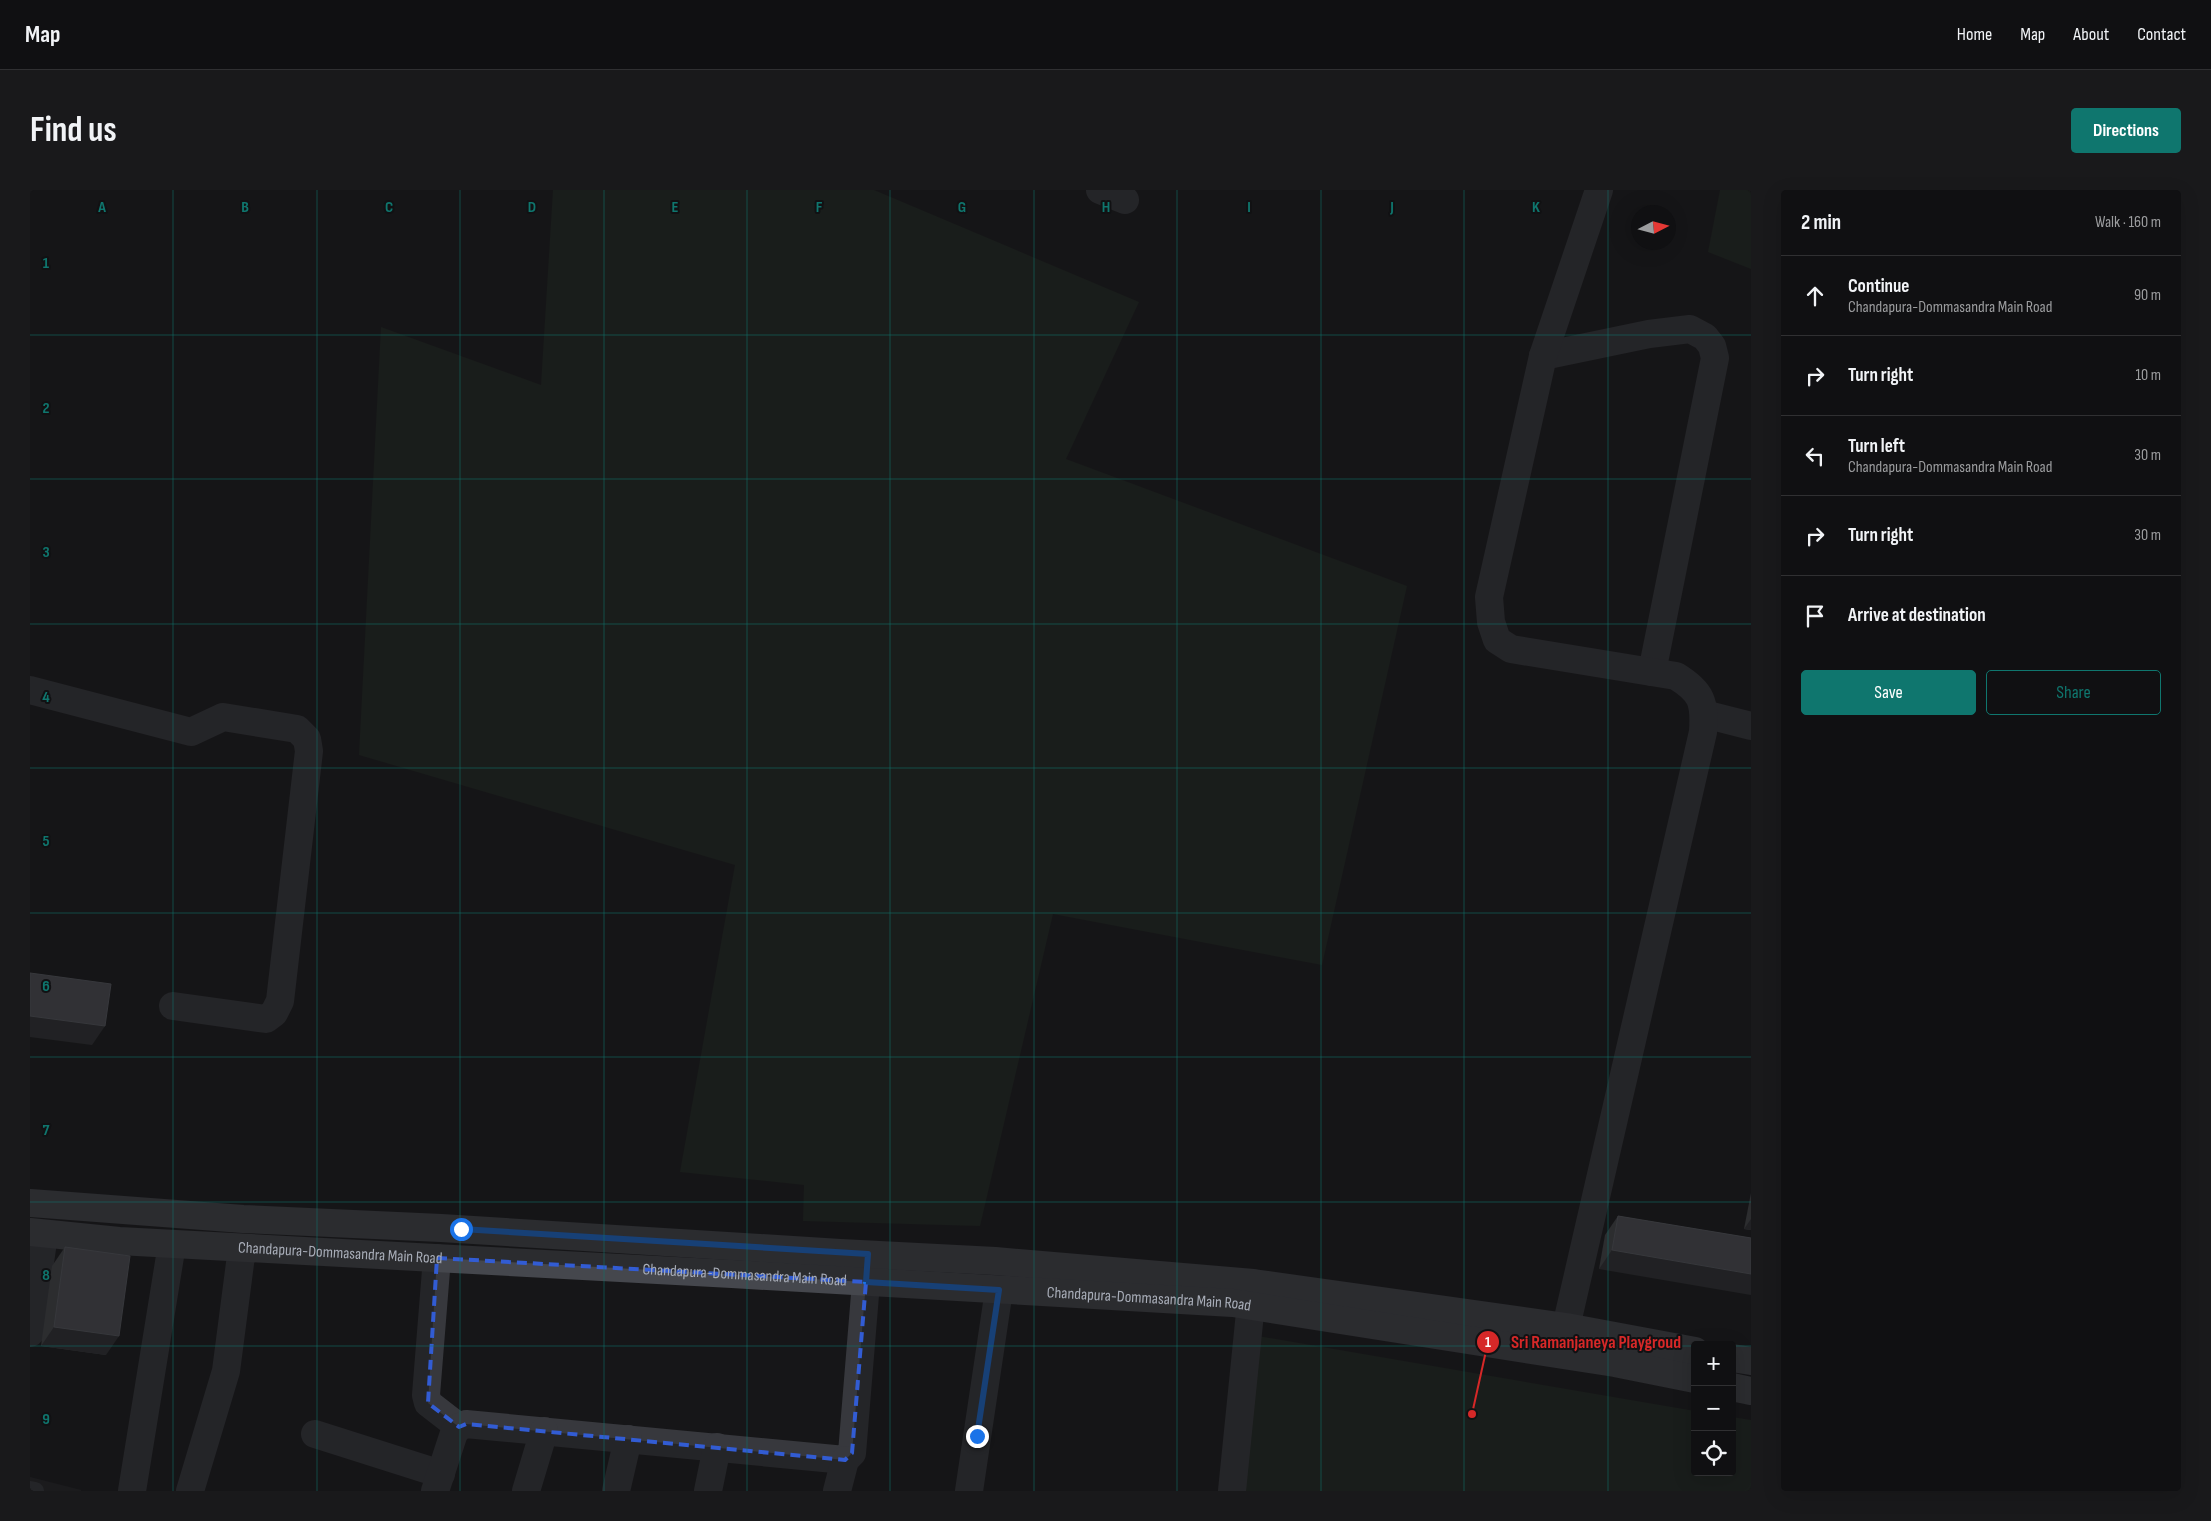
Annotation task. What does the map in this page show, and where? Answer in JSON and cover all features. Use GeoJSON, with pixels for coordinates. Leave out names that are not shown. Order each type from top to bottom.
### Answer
{"type":"FeatureCollection","features":[{"type":"Feature","properties":{"kind":"main road","name":"Chandapura-Dommasandra Main Road"},"geometry":{"type":"LineString","coordinates":[[30,1203],[243,1219],[441,1228],[995,1261],[1252,1295],[1566,1327],[1691,1350]]}},
{"type":"Feature","properties":{"kind":"main road","name":"Chandapura-Dommasandra Main Road"},"geometry":{"type":"LineString","coordinates":[[37,1233],[172,1244],[1233,1303],[1252,1295],[1691,1378]]}},
{"type":"Feature","properties":{"kind":"main road"},"geometry":{"type":"LineString","coordinates":[[1736,1359],[1751,1361]]}},
{"type":"Feature","properties":{"kind":"main road"},"geometry":{"type":"LineString","coordinates":[[1736,1388],[1751,1391]]}},
{"type":"Feature","properties":{"kind":"street"},"geometry":{"type":"LineString","coordinates":[[1100,190],[1125,200]]}},
{"type":"Feature","properties":{"kind":"street"},"geometry":{"type":"LineString","coordinates":[[1566,1327],[1701,742],[1704,714],[1701,697],[1691,685],[1676,676],[1511,649],[1497,640],[1491,622],[1489,597],[1543,356],[1599,190]]}},
{"type":"Feature","properties":{"kind":"street"},"geometry":{"type":"LineString","coordinates":[[1543,356],[1649,334],[1690,330],[1705,336],[1712,346],[1716,358],[1652,672]]}},
{"type":"Feature","properties":{"kind":"street"},"geometry":{"type":"LineString","coordinates":[[30,690],[191,732],[223,717],[297,729],[307,739],[308,751],[280,1001],[274,1013],[266,1019],[173,1006]]}},
{"type":"Feature","properties":{"kind":"street"},"geometry":{"type":"LineString","coordinates":[[1704,714],[1751,726]]}},
{"type":"Feature","properties":{"kind":"street"},"geometry":{"type":"LineString","coordinates":[[30,1333],[37,1233]]}},
{"type":"Feature","properties":{"kind":"street"},"geometry":{"type":"LineString","coordinates":[[132,1491],[172,1244]]}},
{"type":"Feature","properties":{"kind":"street"},"geometry":{"type":"LineString","coordinates":[[190,1491],[226,1371],[242,1248]]}},
{"type":"Feature","properties":{"kind":"street"},"geometry":{"type":"LineString","coordinates":[[837,1491],[845,1460],[852,1453],[868,1254]]}},
{"type":"Feature","properties":{"kind":"street"},"geometry":{"type":"LineString","coordinates":[[437,1258],[426,1394],[428,1403],[459,1427]]}},
{"type":"Feature","properties":{"kind":"street"},"geometry":{"type":"LineString","coordinates":[[969,1491],[999,1290]]}},
{"type":"Feature","properties":{"kind":"street"},"geometry":{"type":"LineString","coordinates":[[1232,1491],[1252,1295]]}},
{"type":"Feature","properties":{"kind":"street"},"geometry":{"type":"LineString","coordinates":[[315,1434],[438,1483],[454,1433],[459,1427],[466,1424],[845,1460]]}},
{"type":"Feature","properties":{"kind":"street"},"geometry":{"type":"LineString","coordinates":[[526,1491],[544,1431]]}},
{"type":"Feature","properties":{"kind":"street"},"geometry":{"type":"LineString","coordinates":[[616,1491],[628,1439]]}},
{"type":"Feature","properties":{"kind":"street"},"geometry":{"type":"LineString","coordinates":[[708,1491],[717,1448]]}},
{"type":"Feature","properties":{"kind":"lane"},"geometry":{"type":"LineString","coordinates":[[30,1490],[35,1491]]}},
{"type":"Feature","properties":{"kind":"highlighted area"},"geometry":{"type":"Polygon","coordinates":[[[437,1258],[866,1282],[852,1453],[845,1460],[466,1424],[459,1427],[428,1403],[437,1258]]]}},
{"type":"Feature","properties":{"kind":"shaded area"},"geometry":{"type":"Polygon","coordinates":[[[553,190],[874,190],[1139,302],[1066,459],[1407,586],[1322,965],[1053,914],[980,1226],[803,1221],[804,1185],[680,1172],[735,865],[359,755],[381,327],[541,385],[553,190]]]}},
{"type":"Feature","properties":{"kind":"shaded area"},"geometry":{"type":"Polygon","coordinates":[[[1720,190],[1751,190],[1751,269],[1708,252],[1720,190]]]}},
{"type":"Feature","properties":{"kind":"shaded area"},"geometry":{"type":"Polygon","coordinates":[[[1258,1336],[1691,1410],[1691,1476],[1736,1476],[1736,1418],[1751,1420],[1751,1491],[1239,1491],[1258,1336]]]}},
{"type":"Feature","properties":{"kind":"shaded area"},"geometry":{"type":"Polygon","coordinates":[[[30,1477],[81,1490],[81,1491],[30,1491],[30,1477]]]}},
{"type":"Feature","properties":{"kind":"building"},"geometry":{"type":"Polygon","coordinates":[[[30,973],[111,984],[105,1026],[30,1016],[30,973]]]}},
{"type":"Feature","properties":{"kind":"building"},"geometry":{"type":"Polygon","coordinates":[[[1618,1216],[1751,1238],[1751,1274],[1612,1250],[1618,1216]]]}},
{"type":"Feature","properties":{"kind":"building"},"geometry":{"type":"Polygon","coordinates":[[[65,1247],[130,1256],[119,1336],[54,1327],[65,1247]]]}},
{"type":"Feature","properties":{"kind":"place","name":"Sri Ramanjaneya Playgroud"},"geometry":{"type":"Point","coordinates":[1472,1414]}},
{"type":"Feature","properties":{"kind":"route"},"geometry":{"type":"LineString","coordinates":[[461,1229],[868,1254],[866,1282],[999,1290],[977,1436]]}}]}
